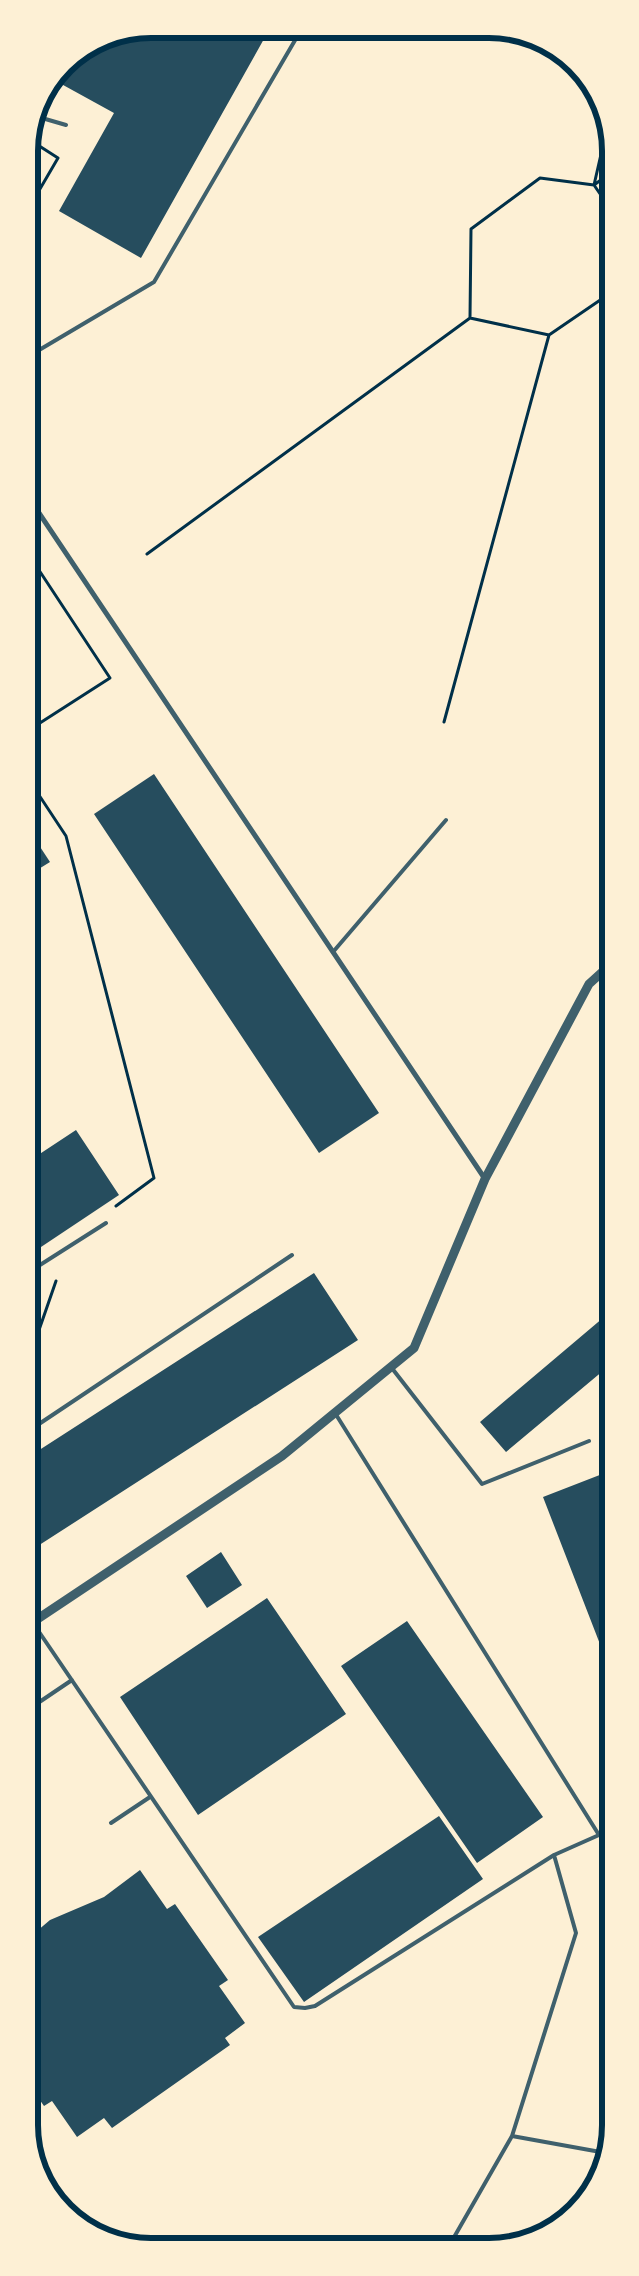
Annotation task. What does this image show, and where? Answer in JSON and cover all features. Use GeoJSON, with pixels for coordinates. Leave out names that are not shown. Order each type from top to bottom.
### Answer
{"type":"FeatureCollection","features":[{"type":"Feature","properties":{"kind":"street"},"geometry":{"type":"LineString","coordinates":[[38,511],[485,1179]]}},
{"type":"Feature","properties":{"kind":"street"},"geometry":{"type":"LineString","coordinates":[[38,1618],[282,1456],[414,1348],[485,1179],[589,984],[602,973]]}},
{"type":"Feature","properties":{"kind":"lane"},"geometry":{"type":"LineString","coordinates":[[38,351],[154,282],[295,38]]}},
{"type":"Feature","properties":{"kind":"lane"},"geometry":{"type":"LineString","coordinates":[[42,118],[66,125]]}},
{"type":"Feature","properties":{"kind":"lane"},"geometry":{"type":"LineString","coordinates":[[334,952],[446,820]]}},
{"type":"Feature","properties":{"kind":"lane"},"geometry":{"type":"LineString","coordinates":[[38,1267],[106,1222]]}},
{"type":"Feature","properties":{"kind":"lane"},"geometry":{"type":"LineString","coordinates":[[38,1425],[292,1255]]}},
{"type":"Feature","properties":{"kind":"lane"},"geometry":{"type":"LineString","coordinates":[[391,1367],[482,1484],[590,1441]]}},
{"type":"Feature","properties":{"kind":"lane"},"geometry":{"type":"LineString","coordinates":[[38,1633],[294,2006],[305,2008],[316,2006],[554,1855],[599,1835],[335,1413]]}},
{"type":"Feature","properties":{"kind":"lane"},"geometry":{"type":"LineString","coordinates":[[38,1703],[72,1680]]}},
{"type":"Feature","properties":{"kind":"lane"},"geometry":{"type":"LineString","coordinates":[[111,1823],[150,1797]]}},
{"type":"Feature","properties":{"kind":"lane"},"geometry":{"type":"LineString","coordinates":[[454,2238],[512,2136],[576,1933],[554,1855]]}},
{"type":"Feature","properties":{"kind":"lane"},"geometry":{"type":"LineString","coordinates":[[512,2136],[599,2151]]}},
{"type":"Feature","properties":{"kind":"path"},"geometry":{"type":"LineString","coordinates":[[38,145],[58,158],[54,168],[38,192]]}},
{"type":"Feature","properties":{"kind":"path"},"geometry":{"type":"LineString","coordinates":[[602,150],[594,185],[602,197]]}},
{"type":"Feature","properties":{"kind":"path"},"geometry":{"type":"LineString","coordinates":[[470,318],[471,229],[540,178],[594,185],[602,179]]}},
{"type":"Feature","properties":{"kind":"path"},"geometry":{"type":"LineString","coordinates":[[444,722],[549,336],[602,299]]}},
{"type":"Feature","properties":{"kind":"path"},"geometry":{"type":"LineString","coordinates":[[147,554],[470,318],[549,336]]}},
{"type":"Feature","properties":{"kind":"path"},"geometry":{"type":"LineString","coordinates":[[38,569],[110,678],[38,724]]}},
{"type":"Feature","properties":{"kind":"path"},"geometry":{"type":"LineString","coordinates":[[38,794],[66,836],[154,1178],[109,1211]]}},
{"type":"Feature","properties":{"kind":"path"},"geometry":{"type":"LineString","coordinates":[[38,1333],[68,1247]]}},
{"type":"Feature","properties":{"kind":"building"},"geometry":{"type":"Polygon","coordinates":[[[143,38],[265,38],[141,258],[59,211],[114,113],[60,83],[76,65],[100,49],[121,41],[143,38]]]}},
{"type":"Feature","properties":{"kind":"building"},"geometry":{"type":"Polygon","coordinates":[[[154,774],[379,1113],[319,1153],[94,814],[154,774]]]}},
{"type":"Feature","properties":{"kind":"building"},"geometry":{"type":"Polygon","coordinates":[[[38,844],[50,862],[38,869],[38,844]]]}},
{"type":"Feature","properties":{"kind":"building"},"geometry":{"type":"Polygon","coordinates":[[[76,1130],[119,1195],[38,1249],[38,1155],[76,1130]]]}},
{"type":"Feature","properties":{"kind":"building"},"geometry":{"type":"Polygon","coordinates":[[[314,1273],[358,1340],[38,1546],[38,1451],[314,1273]]]}},
{"type":"Feature","properties":{"kind":"building"},"geometry":{"type":"Polygon","coordinates":[[[601,1319],[601,1372],[506,1452],[480,1422],[601,1319]]]}},
{"type":"Feature","properties":{"kind":"building"},"geometry":{"type":"Polygon","coordinates":[[[601,1474],[601,1647],[543,1497],[601,1474]]]}},
{"type":"Feature","properties":{"kind":"building"},"geometry":{"type":"Polygon","coordinates":[[[221,1552],[242,1585],[207,1608],[186,1576],[221,1552]]]}},
{"type":"Feature","properties":{"kind":"building"},"geometry":{"type":"Polygon","coordinates":[[[267,1598],[346,1714],[198,1815],[120,1697],[267,1598]]]}},
{"type":"Feature","properties":{"kind":"building"},"geometry":{"type":"Polygon","coordinates":[[[407,1621],[543,1817],[477,1863],[341,1666],[407,1621]]]}},
{"type":"Feature","properties":{"kind":"building"},"geometry":{"type":"Polygon","coordinates":[[[439,1816],[483,1879],[304,2002],[258,1937],[439,1816]]]}},
{"type":"Feature","properties":{"kind":"building"},"geometry":{"type":"Polygon","coordinates":[[[140,1870],[167,1909],[175,1904],[228,1980],[219,1986],[245,2023],[225,2038],[230,2045],[112,2128],[104,2118],[77,2137],[52,2101],[44,2106],[38,2097],[38,1930],[50,1920],[104,1897],[140,1870]]]}}]}
